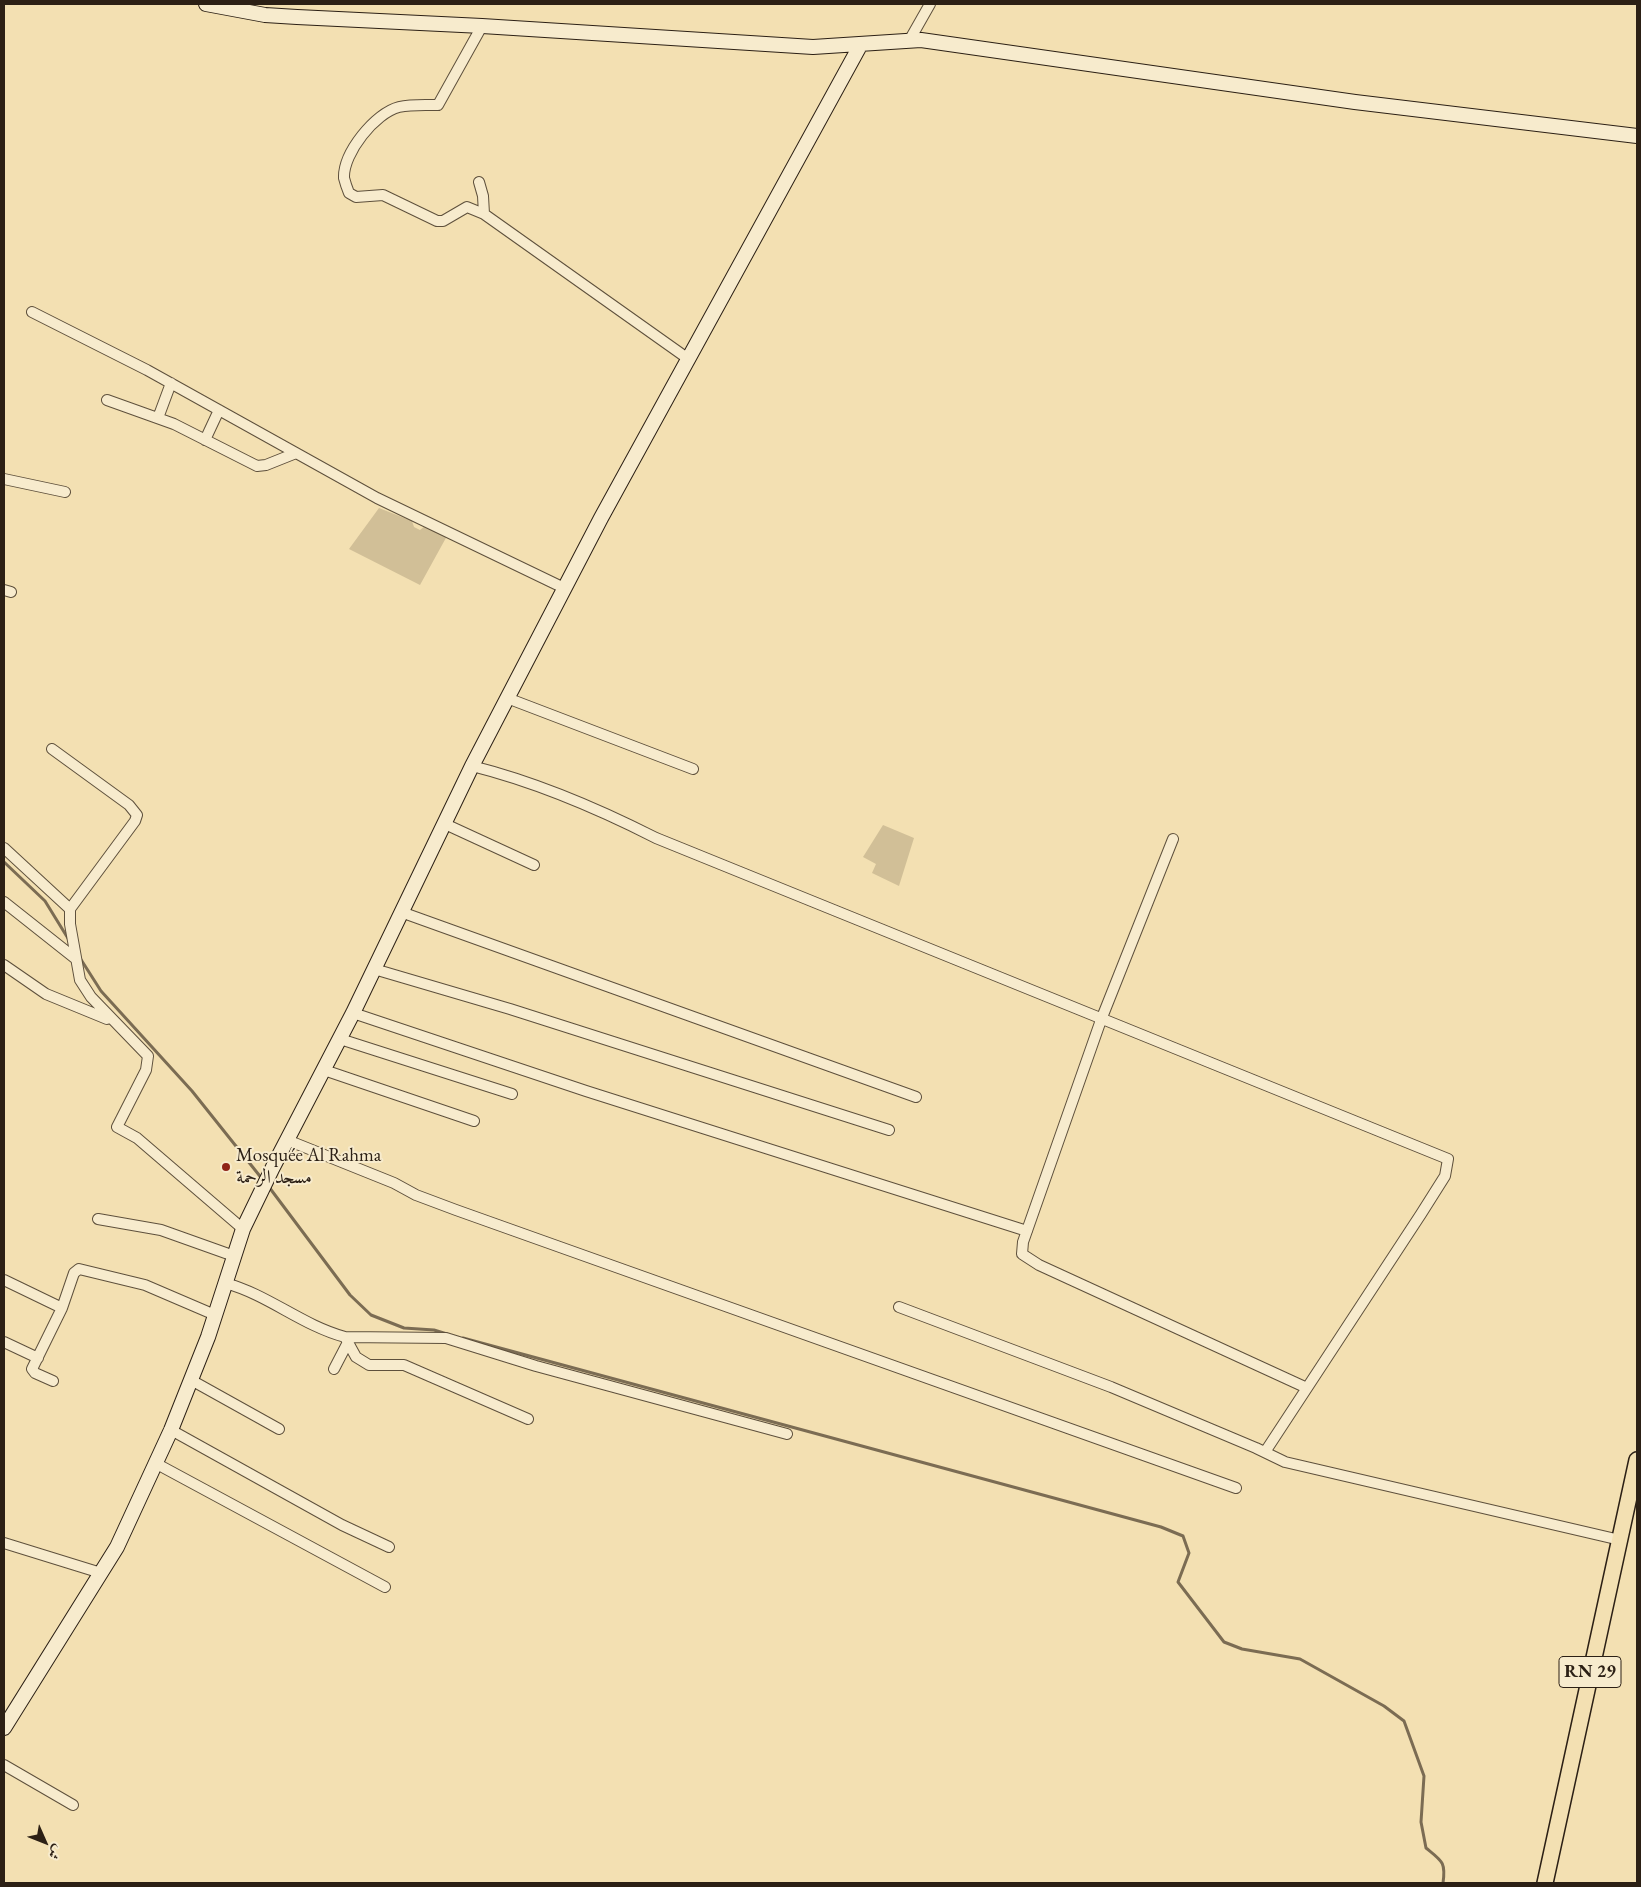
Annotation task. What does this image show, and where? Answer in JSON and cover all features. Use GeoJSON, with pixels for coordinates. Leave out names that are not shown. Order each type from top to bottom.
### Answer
{"type":"FeatureCollection","features":[{"type":"Feature","properties":{"kind":"main road","name":"RN 29"},"geometry":{"type":"LineString","coordinates":[[1545,1883],[1637,1460]]}},
{"type":"Feature","properties":{"kind":"street"},"geometry":{"type":"LineString","coordinates":[[206,4],[239,7],[297,17],[482,26],[813,47],[921,40],[1019,52],[1355,102],[1637,136]]}},
{"type":"Feature","properties":{"kind":"street"},"geometry":{"type":"LineString","coordinates":[[909,41],[930,4]]}},
{"type":"Feature","properties":{"kind":"street"},"geometry":{"type":"LineString","coordinates":[[482,26],[438,105],[397,107],[379,118],[352,149],[344,178],[348,193],[356,197],[383,195],[437,221],[443,221],[467,208],[484,214],[687,358]]}},
{"type":"Feature","properties":{"kind":"street"},"geometry":{"type":"LineString","coordinates":[[4,1728],[117,1547],[157,1464],[191,1380],[215,1315],[243,1229],[353,1013],[472,766],[564,588],[687,358],[860,44]]}},
{"type":"Feature","properties":{"kind":"street"},"geometry":{"type":"LineString","coordinates":[[479,182],[484,196],[484,214]]}},
{"type":"Feature","properties":{"kind":"street"},"geometry":{"type":"LineString","coordinates":[[32,312],[172,383],[377,498],[564,588]]}},
{"type":"Feature","properties":{"kind":"street"},"geometry":{"type":"LineString","coordinates":[[158,418],[172,383]]}},
{"type":"Feature","properties":{"kind":"street"},"geometry":{"type":"LineString","coordinates":[[107,400],[158,418],[257,466],[266,465],[296,453]]}},
{"type":"Feature","properties":{"kind":"street"},"geometry":{"type":"LineString","coordinates":[[205,440],[220,410]]}},
{"type":"Feature","properties":{"kind":"street"},"geometry":{"type":"LineString","coordinates":[[4,479],[65,492]]}},
{"type":"Feature","properties":{"kind":"street"},"geometry":{"type":"LineString","coordinates":[[507,698],[693,769]]}},
{"type":"Feature","properties":{"kind":"street"},"geometry":{"type":"LineString","coordinates":[[52,749],[129,805],[137,815],[136,821],[70,909],[70,924],[80,980],[91,997],[112,1021],[148,1056],[148,1063],[117,1127],[137,1138],[243,1229]]}},
{"type":"Feature","properties":{"kind":"street"},"geometry":{"type":"LineString","coordinates":[[472,766],[510,775],[608,813],[656,838],[1101,1020],[1448,1159],[1440,1184],[1265,1452]]}},
{"type":"Feature","properties":{"kind":"street"},"geometry":{"type":"LineString","coordinates":[[445,824],[534,865]]}},
{"type":"Feature","properties":{"kind":"street"},"geometry":{"type":"LineString","coordinates":[[1173,839],[1101,1020],[1027,1230],[1022,1254],[1039,1265],[1307,1388]]}},
{"type":"Feature","properties":{"kind":"street"},"geometry":{"type":"LineString","coordinates":[[4,848],[70,909]]}},
{"type":"Feature","properties":{"kind":"street"},"geometry":{"type":"LineString","coordinates":[[4,902],[76,959]]}},
{"type":"Feature","properties":{"kind":"street"},"geometry":{"type":"LineString","coordinates":[[401,912],[916,1098]]}},
{"type":"Feature","properties":{"kind":"street"},"geometry":{"type":"LineString","coordinates":[[4,965],[46,994],[112,1021]]}},
{"type":"Feature","properties":{"kind":"street"},"geometry":{"type":"LineString","coordinates":[[374,969],[519,1012],[889,1130]]}},
{"type":"Feature","properties":{"kind":"street"},"geometry":{"type":"LineString","coordinates":[[353,1013],[586,1091],[1027,1230]]}},
{"type":"Feature","properties":{"kind":"street"},"geometry":{"type":"LineString","coordinates":[[340,1038],[512,1094]]}},
{"type":"Feature","properties":{"kind":"street"},"geometry":{"type":"LineString","coordinates":[[324,1070],[474,1121]]}},
{"type":"Feature","properties":{"kind":"street"},"geometry":{"type":"LineString","coordinates":[[287,1140],[394,1182],[416,1195],[456,1210],[1236,1488]]}},
{"type":"Feature","properties":{"kind":"street"},"geometry":{"type":"LineString","coordinates":[[98,1219],[161,1230],[234,1256]]}},
{"type":"Feature","properties":{"kind":"street"},"geometry":{"type":"LineString","coordinates":[[53,1381],[35,1373],[32,1369],[62,1308],[74,1273],[79,1269],[145,1284],[215,1315]]}},
{"type":"Feature","properties":{"kind":"street"},"geometry":{"type":"LineString","coordinates":[[4,1280],[62,1308]]}},
{"type":"Feature","properties":{"kind":"street"},"geometry":{"type":"LineString","coordinates":[[226,1283],[248,1289],[312,1325],[346,1341],[446,1338],[536,1366],[787,1434]]}},
{"type":"Feature","properties":{"kind":"street"},"geometry":{"type":"LineString","coordinates":[[899,1307],[1111,1388],[1265,1452],[1284,1462],[1620,1540]]}},
{"type":"Feature","properties":{"kind":"street"},"geometry":{"type":"LineString","coordinates":[[334,1369],[346,1341]]}},
{"type":"Feature","properties":{"kind":"street"},"geometry":{"type":"LineString","coordinates":[[346,1341],[356,1356],[369,1365],[404,1365],[528,1419]]}},
{"type":"Feature","properties":{"kind":"street"},"geometry":{"type":"LineString","coordinates":[[4,1342],[38,1358]]}},
{"type":"Feature","properties":{"kind":"street"},"geometry":{"type":"LineString","coordinates":[[191,1380],[279,1429]]}},
{"type":"Feature","properties":{"kind":"street"},"geometry":{"type":"LineString","coordinates":[[171,1430],[342,1525],[389,1547]]}},
{"type":"Feature","properties":{"kind":"street"},"geometry":{"type":"LineString","coordinates":[[157,1464],[385,1587]]}},
{"type":"Feature","properties":{"kind":"street"},"geometry":{"type":"LineString","coordinates":[[4,1543],[101,1573]]}},
{"type":"Feature","properties":{"kind":"street"},"geometry":{"type":"LineString","coordinates":[[4,1765],[73,1805]]}},
{"type":"Feature","properties":{"kind":"shaded area"},"geometry":{"type":"Polygon","coordinates":[[[379,508],[412,521],[414,527],[420,530],[425,526],[447,536],[420,585],[349,549],[379,508]]]}},
{"type":"Feature","properties":{"kind":"shaded area"},"geometry":{"type":"Polygon","coordinates":[[[883,825],[914,838],[899,886],[872,873],[876,864],[863,857],[883,825]]]}},
{"type":"Feature","properties":{"kind":"waterway"},"geometry":{"type":"LineString","coordinates":[[4,862],[45,901],[69,940]]}},
{"type":"Feature","properties":{"kind":"waterway"},"geometry":{"type":"LineString","coordinates":[[80,958],[101,991],[192,1091],[263,1180]]}},
{"type":"Feature","properties":{"kind":"waterway"},"geometry":{"type":"LineString","coordinates":[[269,1187],[350,1295],[371,1315],[404,1328],[434,1330],[447,1334]]}},
{"type":"Feature","properties":{"kind":"waterway"},"geometry":{"type":"LineString","coordinates":[[463,1338],[1161,1527],[1183,1536],[1189,1553],[1178,1582],[1224,1642],[1242,1649],[1300,1659],[1384,1706],[1404,1721],[1424,1776],[1421,1822],[1426,1848],[1442,1862],[1444,1870],[1443,1883]]}},
{"type":"Feature","properties":{"kind":"place","name":"Mosquée Al Rahma مسجد الرحمة"},"geometry":{"type":"Point","coordinates":[226,1167]}}]}
